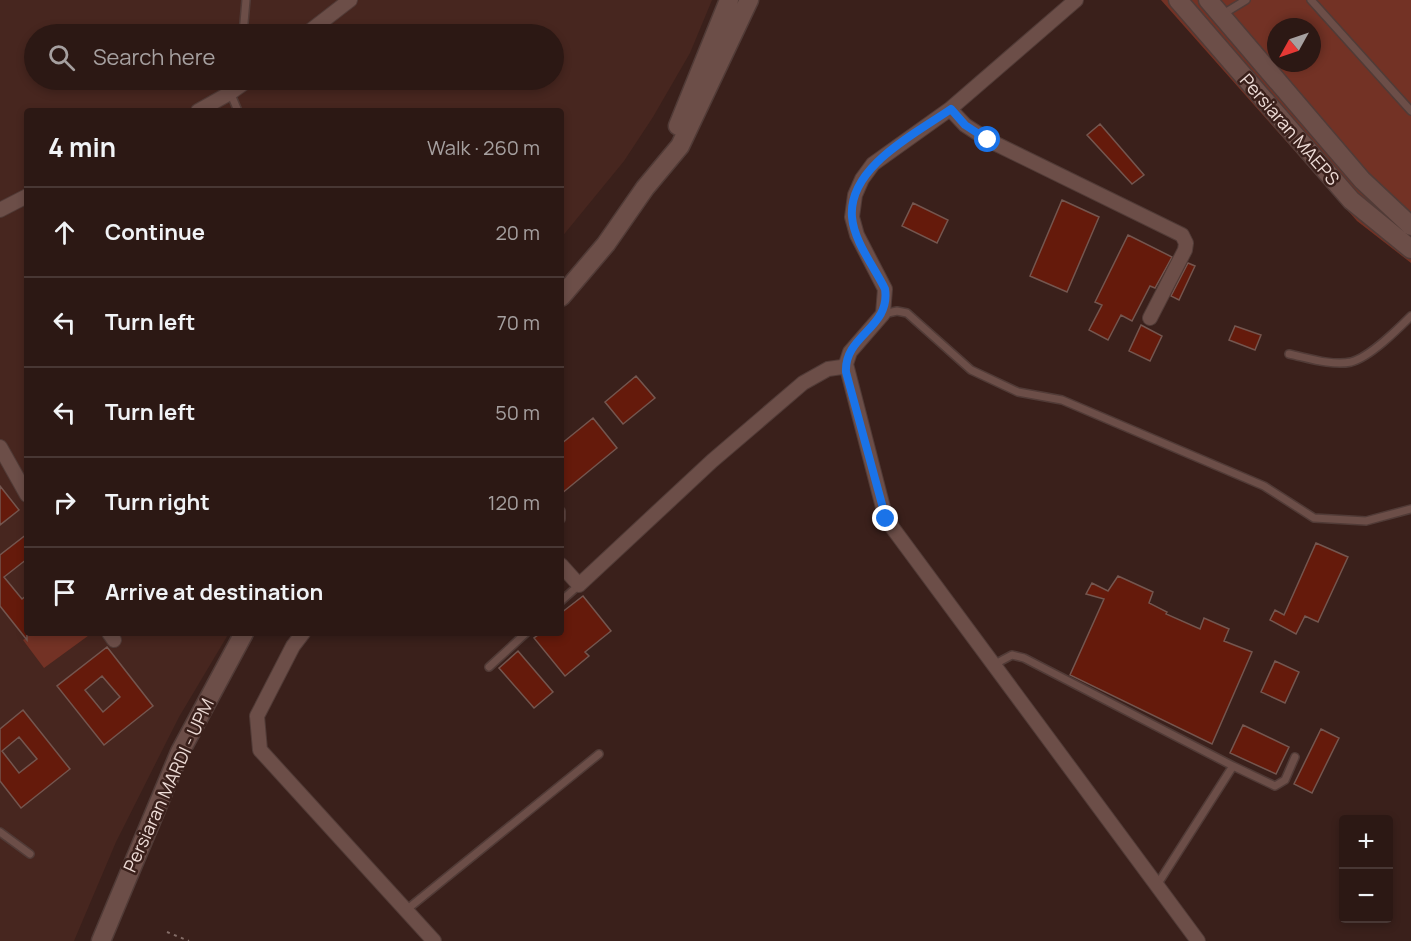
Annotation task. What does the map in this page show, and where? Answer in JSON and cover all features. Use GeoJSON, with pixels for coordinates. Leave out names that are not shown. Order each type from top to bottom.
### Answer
{"type":"FeatureCollection","features":[{"type":"Feature","properties":{"kind":"street"},"geometry":{"type":"LineString","coordinates":[[319,24],[350,0]]}},
{"type":"Feature","properties":{"kind":"street"},"geometry":{"type":"LineString","coordinates":[[645,188],[670,144],[729,0]]}},
{"type":"Feature","properties":{"kind":"street"},"geometry":{"type":"LineString","coordinates":[[564,293],[606,244],[645,188],[680,146],[749,0]]}},
{"type":"Feature","properties":{"kind":"street"},"geometry":{"type":"LineString","coordinates":[[564,568],[579,585],[712,460],[803,383],[837,367],[883,315],[885,289],[857,235],[852,217],[855,195],[862,179],[873,164],[951,109],[1076,0]]}},
{"type":"Feature","properties":{"kind":"street","name":"Persiaran MAEPS"},"geometry":{"type":"LineString","coordinates":[[1178,0],[1351,200],[1411,249]]}},
{"type":"Feature","properties":{"kind":"street","name":"Persiaran MAEPS"},"geometry":{"type":"LineString","coordinates":[[1208,0],[1362,180],[1411,226]]}},
{"type":"Feature","properties":{"kind":"street"},"geometry":{"type":"LineString","coordinates":[[203,108],[234,90]]}},
{"type":"Feature","properties":{"kind":"street"},"geometry":{"type":"LineString","coordinates":[[951,109],[965,125],[988,140],[1182,236],[1186,243],[1185,250],[1150,318]]}},
{"type":"Feature","properties":{"kind":"street"},"geometry":{"type":"LineString","coordinates":[[0,210],[24,198]]}},
{"type":"Feature","properties":{"kind":"street"},"geometry":{"type":"LineString","coordinates":[[837,367],[886,519],[1198,941]]}},
{"type":"Feature","properties":{"kind":"street"},"geometry":{"type":"LineString","coordinates":[[0,447],[24,490]]}},
{"type":"Feature","properties":{"kind":"street","name":"Persiaran MARDI - UPM"},"geometry":{"type":"LineString","coordinates":[[101,941],[180,752],[242,636]]}},
{"type":"Feature","properties":{"kind":"street"},"geometry":{"type":"LineString","coordinates":[[301,636],[293,646],[257,716],[260,750],[434,941]]}},
{"type":"Feature","properties":{"kind":"lane"},"geometry":{"type":"LineString","coordinates":[[244,24],[246,0]]}},
{"type":"Feature","properties":{"kind":"lane"},"geometry":{"type":"LineString","coordinates":[[1221,16],[1246,0]]}},
{"type":"Feature","properties":{"kind":"lane"},"geometry":{"type":"LineString","coordinates":[[1311,0],[1411,111]]}},
{"type":"Feature","properties":{"kind":"lane"},"geometry":{"type":"LineString","coordinates":[[229,90],[237,108]]}},
{"type":"Feature","properties":{"kind":"lane"},"geometry":{"type":"LineString","coordinates":[[883,315],[897,311],[907,313],[970,370],[1018,392],[1062,400],[1264,486],[1314,518],[1366,520],[1411,509]]}},
{"type":"Feature","properties":{"kind":"lane"},"geometry":{"type":"LineString","coordinates":[[1289,354],[1323,361],[1351,362],[1378,345],[1411,316]]}},
{"type":"Feature","properties":{"kind":"lane"},"geometry":{"type":"LineString","coordinates":[[564,598],[579,585]]}},
{"type":"Feature","properties":{"kind":"lane"},"geometry":{"type":"LineString","coordinates":[[489,667],[523,636]]}},
{"type":"Feature","properties":{"kind":"lane"},"geometry":{"type":"LineString","coordinates":[[993,666],[1012,655],[1024,658],[1275,786],[1285,780],[1295,757]]}},
{"type":"Feature","properties":{"kind":"lane"},"geometry":{"type":"LineString","coordinates":[[405,911],[599,754]]}},
{"type":"Feature","properties":{"kind":"lane"},"geometry":{"type":"LineString","coordinates":[[1157,885],[1233,766]]}},
{"type":"Feature","properties":{"kind":"lane"},"geometry":{"type":"LineString","coordinates":[[0,832],[30,854]]}},
{"type":"Feature","properties":{"kind":"path"},"geometry":{"type":"LineString","coordinates":[[167,932],[189,941]]}},
{"type":"Feature","properties":{"kind":"shaded area"},"geometry":{"type":"Polygon","coordinates":[[[0,0],[712,0],[690,53],[653,117],[624,161],[564,234],[564,108],[24,108],[24,636],[227,636],[179,717],[116,842],[74,941],[0,941],[0,0]]]}},
{"type":"Feature","properties":{"kind":"shaded area"},"geometry":{"type":"Polygon","coordinates":[[[1161,0],[1411,0],[1411,263],[1357,221],[1161,0]]]}},
{"type":"Feature","properties":{"kind":"shaded area"},"geometry":{"type":"Polygon","coordinates":[[[29,636],[88,636],[44,668],[23,640],[29,636]]]}},
{"type":"Feature","properties":{"kind":"building"},"geometry":{"type":"Polygon","coordinates":[[[1100,124],[1144,175],[1132,184],[1087,135],[1100,124]]]}},
{"type":"Feature","properties":{"kind":"building"},"geometry":{"type":"Polygon","coordinates":[[[1062,200],[1099,217],[1067,292],[1030,276],[1062,200]]]}},
{"type":"Feature","properties":{"kind":"building"},"geometry":{"type":"Polygon","coordinates":[[[913,203],[948,220],[937,243],[902,226],[913,203]]]}},
{"type":"Feature","properties":{"kind":"building"},"geometry":{"type":"Polygon","coordinates":[[[1128,235],[1172,257],[1155,288],[1150,286],[1132,321],[1121,315],[1108,340],[1089,330],[1102,305],[1095,302],[1128,235]]]}},
{"type":"Feature","properties":{"kind":"building"},"geometry":{"type":"Polygon","coordinates":[[[1188,263],[1195,266],[1179,300],[1171,296],[1188,263]]]}},
{"type":"Feature","properties":{"kind":"building"},"geometry":{"type":"Polygon","coordinates":[[[1141,325],[1162,336],[1150,361],[1129,351],[1141,325]]]}},
{"type":"Feature","properties":{"kind":"building"},"geometry":{"type":"Polygon","coordinates":[[[1235,326],[1261,335],[1255,350],[1229,340],[1235,326]]]}},
{"type":"Feature","properties":{"kind":"building"},"geometry":{"type":"Polygon","coordinates":[[[636,376],[655,398],[623,424],[605,402],[636,376]]]}},
{"type":"Feature","properties":{"kind":"building"},"geometry":{"type":"Polygon","coordinates":[[[593,418],[617,448],[564,492],[564,442],[593,418]]]}},
{"type":"Feature","properties":{"kind":"building"},"geometry":{"type":"Polygon","coordinates":[[[0,486],[19,510],[0,525],[0,486]]]}},
{"type":"Feature","properties":{"kind":"building"},"geometry":{"type":"Polygon","coordinates":[[[24,536],[24,561],[4,577],[22,599],[24,597],[24,636],[27,636],[27,640],[0,606],[0,555],[24,536]]]}},
{"type":"Feature","properties":{"kind":"building"},"geometry":{"type":"Polygon","coordinates":[[[1316,543],[1348,557],[1318,622],[1305,616],[1296,634],[1270,620],[1275,610],[1284,615],[1316,543]]]}},
{"type":"Feature","properties":{"kind":"building"},"geometry":{"type":"Polygon","coordinates":[[[1118,576],[1153,592],[1149,603],[1167,612],[1166,614],[1200,629],[1204,618],[1229,629],[1224,641],[1252,652],[1212,744],[1070,675],[1104,599],[1086,594],[1092,583],[1108,591],[1118,576]]]}},
{"type":"Feature","properties":{"kind":"building"},"geometry":{"type":"Polygon","coordinates":[[[583,596],[611,631],[585,652],[589,656],[565,676],[534,638],[537,636],[564,636],[564,611],[583,596]]]}},
{"type":"Feature","properties":{"kind":"building"},"geometry":{"type":"Polygon","coordinates":[[[107,647],[153,706],[104,745],[57,686],[107,647]],[[102,676],[85,690],[103,712],[120,697],[102,676]]]}},
{"type":"Feature","properties":{"kind":"building"},"geometry":{"type":"Polygon","coordinates":[[[518,651],[553,692],[534,708],[499,668],[518,651]]]}},
{"type":"Feature","properties":{"kind":"building"},"geometry":{"type":"Polygon","coordinates":[[[1275,661],[1299,672],[1285,703],[1261,692],[1275,661]]]}},
{"type":"Feature","properties":{"kind":"building"},"geometry":{"type":"Polygon","coordinates":[[[23,710],[70,769],[21,808],[0,781],[0,729],[23,710]],[[19,737],[2,751],[19,773],[37,759],[19,737]]]}},
{"type":"Feature","properties":{"kind":"building"},"geometry":{"type":"Polygon","coordinates":[[[1243,725],[1289,747],[1276,774],[1230,753],[1243,725]]]}},
{"type":"Feature","properties":{"kind":"building"},"geometry":{"type":"Polygon","coordinates":[[[1321,729],[1339,738],[1312,793],[1294,784],[1321,729]]]}},
{"type":"Feature","properties":{"kind":"route"},"geometry":{"type":"LineString","coordinates":[[886,519],[880,502],[866,436],[846,372],[850,352],[883,315],[886,297],[885,289],[857,235],[852,217],[855,195],[862,179],[873,164],[951,109],[965,125],[988,140]]}}]}
